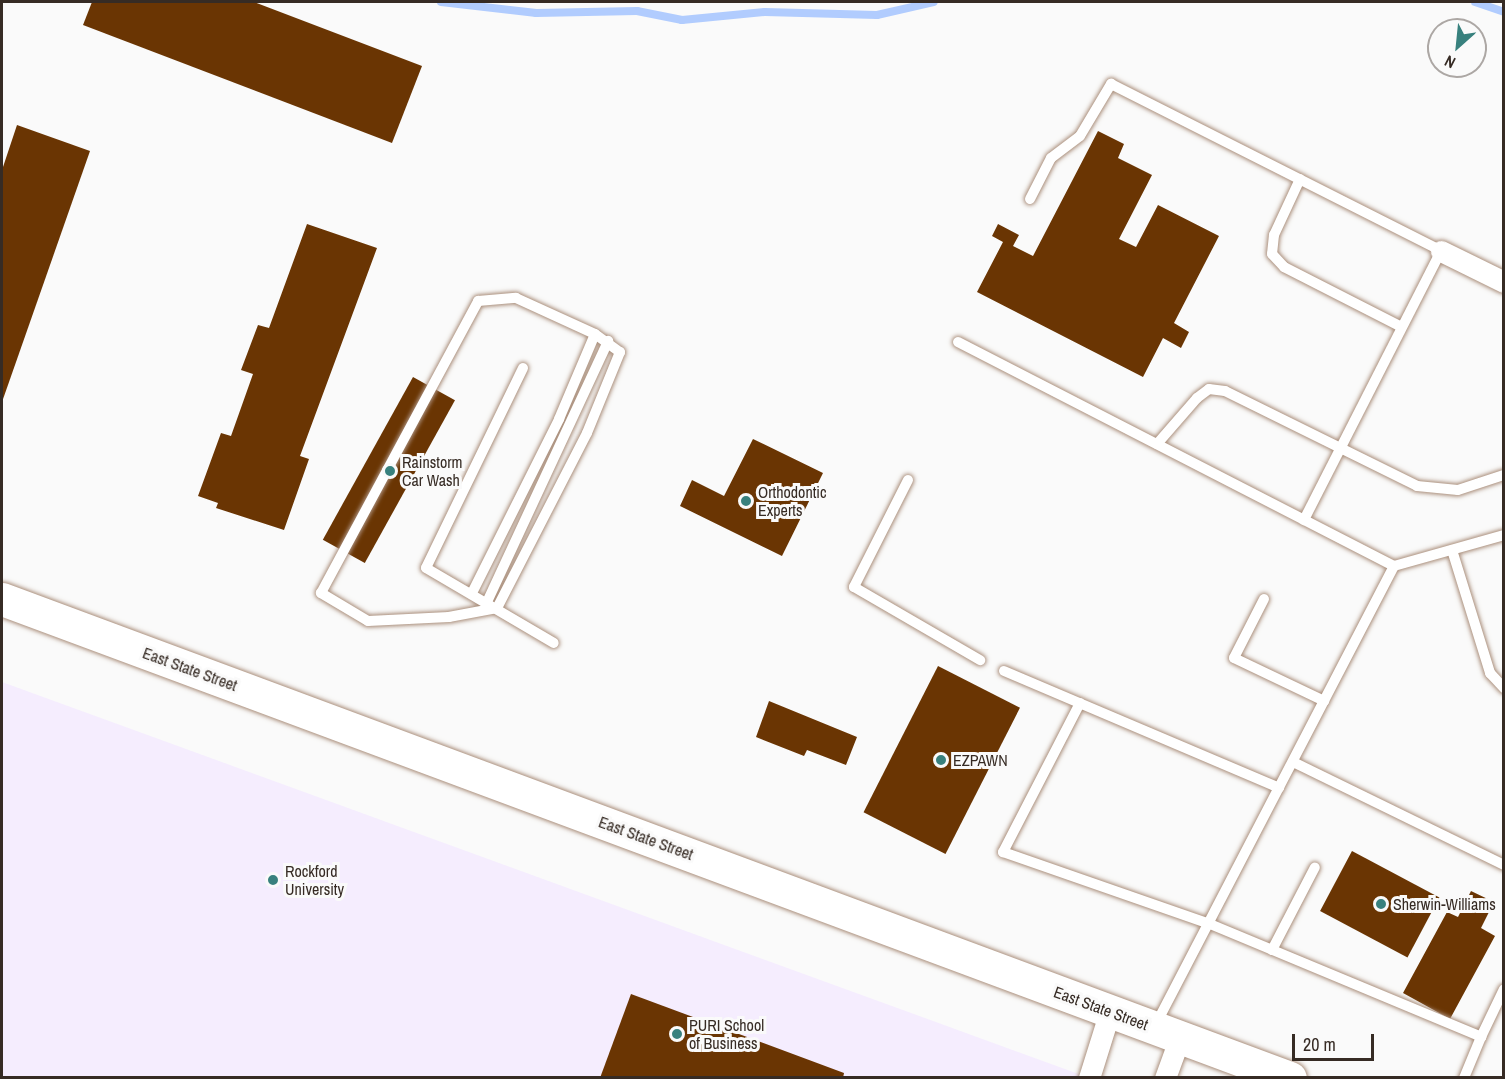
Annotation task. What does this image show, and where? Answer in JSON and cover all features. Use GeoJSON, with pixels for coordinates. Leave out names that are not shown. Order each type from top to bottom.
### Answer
{"type":"FeatureCollection","features":[{"type":"Feature","properties":{"kind":"main road","name":"East State Street"},"geometry":{"type":"LineString","coordinates":[[2,600],[1290,1077]]}},
{"type":"Feature","properties":{"kind":"street"},"geometry":{"type":"LineString","coordinates":[[1442,251],[1503,282]]}},
{"type":"Feature","properties":{"kind":"street"},"geometry":{"type":"LineString","coordinates":[[1089,1077],[1110,1011]]}},
{"type":"Feature","properties":{"kind":"street"},"geometry":{"type":"LineString","coordinates":[[1165,1077],[1167,1032]]}},
{"type":"Feature","properties":{"kind":"lane"},"geometry":{"type":"LineString","coordinates":[[1029,199],[1051,158],[1080,136],[1111,84],[1442,251],[1304,520]]}},
{"type":"Feature","properties":{"kind":"lane"},"geometry":{"type":"LineString","coordinates":[[1300,179],[1274,235],[1272,254],[1284,267],[1402,327]]}},
{"type":"Feature","properties":{"kind":"lane"},"geometry":{"type":"LineString","coordinates":[[516,298],[595,334],[608,341],[620,352],[587,433],[497,609],[449,617],[369,621],[321,593],[478,301],[516,298]]}},
{"type":"Feature","properties":{"kind":"lane"},"geometry":{"type":"LineString","coordinates":[[472,593],[559,419],[595,334]]}},
{"type":"Feature","properties":{"kind":"lane"},"geometry":{"type":"LineString","coordinates":[[487,602],[608,341]]}},
{"type":"Feature","properties":{"kind":"lane"},"geometry":{"type":"LineString","coordinates":[[958,342],[1394,566],[1503,535]]}},
{"type":"Feature","properties":{"kind":"lane"},"geometry":{"type":"LineString","coordinates":[[523,368],[426,568],[554,643]]}},
{"type":"Feature","properties":{"kind":"lane"},"geometry":{"type":"LineString","coordinates":[[1157,444],[1209,389],[1225,391],[1340,449],[1438,492],[1503,475]]}},
{"type":"Feature","properties":{"kind":"lane"},"geometry":{"type":"LineString","coordinates":[[908,480],[854,587],[980,660]]}},
{"type":"Feature","properties":{"kind":"lane"},"geometry":{"type":"LineString","coordinates":[[1452,550],[1490,673],[1503,688]]}},
{"type":"Feature","properties":{"kind":"lane"},"geometry":{"type":"LineString","coordinates":[[1167,1032],[1210,924],[1394,566]]}},
{"type":"Feature","properties":{"kind":"lane"},"geometry":{"type":"LineString","coordinates":[[1264,599],[1234,658],[1324,701]]}},
{"type":"Feature","properties":{"kind":"lane"},"geometry":{"type":"LineString","coordinates":[[1004,671],[1279,788]]}},
{"type":"Feature","properties":{"kind":"lane"},"geometry":{"type":"LineString","coordinates":[[1080,703],[1003,852],[1210,924],[1480,1037]]}},
{"type":"Feature","properties":{"kind":"lane"},"geometry":{"type":"LineString","coordinates":[[1293,762],[1503,865]]}},
{"type":"Feature","properties":{"kind":"lane"},"geometry":{"type":"LineString","coordinates":[[1272,950],[1315,867]]}},
{"type":"Feature","properties":{"kind":"lane"},"geometry":{"type":"LineString","coordinates":[[1464,1077],[1503,989]]}},
{"type":"Feature","properties":{"kind":"shaded area","name":"Rockford University"},"geometry":{"type":"Polygon","coordinates":[[[2,682],[1087,1077],[2,1077],[2,682]]]}},
{"type":"Feature","properties":{"kind":"building"},"geometry":{"type":"Polygon","coordinates":[[[92,2],[254,2],[422,66],[392,143],[83,25],[92,2]]]}},
{"type":"Feature","properties":{"kind":"building"},"geometry":{"type":"Polygon","coordinates":[[[17,125],[90,151],[2,402],[2,170],[17,125]]]}},
{"type":"Feature","properties":{"kind":"building"},"geometry":{"type":"Polygon","coordinates":[[[1098,131],[1124,144],[1118,158],[1152,175],[1119,239],[1136,247],[1158,205],[1219,236],[1174,323],[1189,332],[1181,348],[1163,338],[1143,377],[977,292],[1003,242],[992,236],[998,224],[1019,235],[1013,246],[1033,256],[1098,131]]]}},
{"type":"Feature","properties":{"kind":"building"},"geometry":{"type":"Polygon","coordinates":[[[307,224],[377,248],[300,456],[309,459],[284,530],[216,508],[218,503],[198,496],[221,433],[231,436],[253,374],[241,370],[258,325],[269,328],[307,224]]]}},
{"type":"Feature","properties":{"kind":"building","name":"Rainstorm Car Wash"},"geometry":{"type":"Polygon","coordinates":[[[413,377],[455,400],[365,563],[323,540],[413,377]]]}},
{"type":"Feature","properties":{"kind":"building","name":"Orthodontic Experts"},"geometry":{"type":"Polygon","coordinates":[[[753,439],[823,473],[782,556],[680,506],[692,480],[724,496],[753,439]]]}},
{"type":"Feature","properties":{"kind":"building","name":"EZPAWN"},"geometry":{"type":"Polygon","coordinates":[[[938,666],[1020,708],[946,854],[864,812],[938,666]]]}},
{"type":"Feature","properties":{"kind":"building"},"geometry":{"type":"Polygon","coordinates":[[[769,701],[857,737],[846,765],[807,750],[804,756],[756,737],[769,701]]]}},
{"type":"Feature","properties":{"kind":"building","name":"Sherwin-Williams"},"geometry":{"type":"Polygon","coordinates":[[[1352,851],[1439,897],[1407,958],[1320,911],[1352,851]]]}},
{"type":"Feature","properties":{"kind":"building"},"geometry":{"type":"Polygon","coordinates":[[[1471,891],[1494,902],[1481,928],[1495,936],[1450,1019],[1403,993],[1447,912],[1458,917],[1471,891]]]}},
{"type":"Feature","properties":{"kind":"building","name":"PURI School of Business"},"geometry":{"type":"Polygon","coordinates":[[[631,994],[844,1073],[843,1078],[600,1078],[631,994]]]}},
{"type":"Feature","properties":{"kind":"waterway"},"geometry":{"type":"LineString","coordinates":[[441,2],[536,13],[637,11],[682,20],[765,12],[877,15],[934,2]]}},
{"type":"Feature","properties":{"kind":"waterway"},"geometry":{"type":"LineString","coordinates":[[1475,2],[1504,12]]}},
{"type":"Feature","properties":{"kind":"place","name":"Rainstorm Car Wash"},"geometry":{"type":"Point","coordinates":[390,471]}},
{"type":"Feature","properties":{"kind":"place","name":"Orthodontic Experts"},"geometry":{"type":"Point","coordinates":[746,501]}},
{"type":"Feature","properties":{"kind":"place","name":"EZPAWN"},"geometry":{"type":"Point","coordinates":[941,760]}},
{"type":"Feature","properties":{"kind":"place","name":"Rockford University"},"geometry":{"type":"Point","coordinates":[273,880]}},
{"type":"Feature","properties":{"kind":"place","name":"Sherwin-Williams"},"geometry":{"type":"Point","coordinates":[1381,904]}},
{"type":"Feature","properties":{"kind":"place","name":"PURI School of Business"},"geometry":{"type":"Point","coordinates":[677,1034]}}]}
